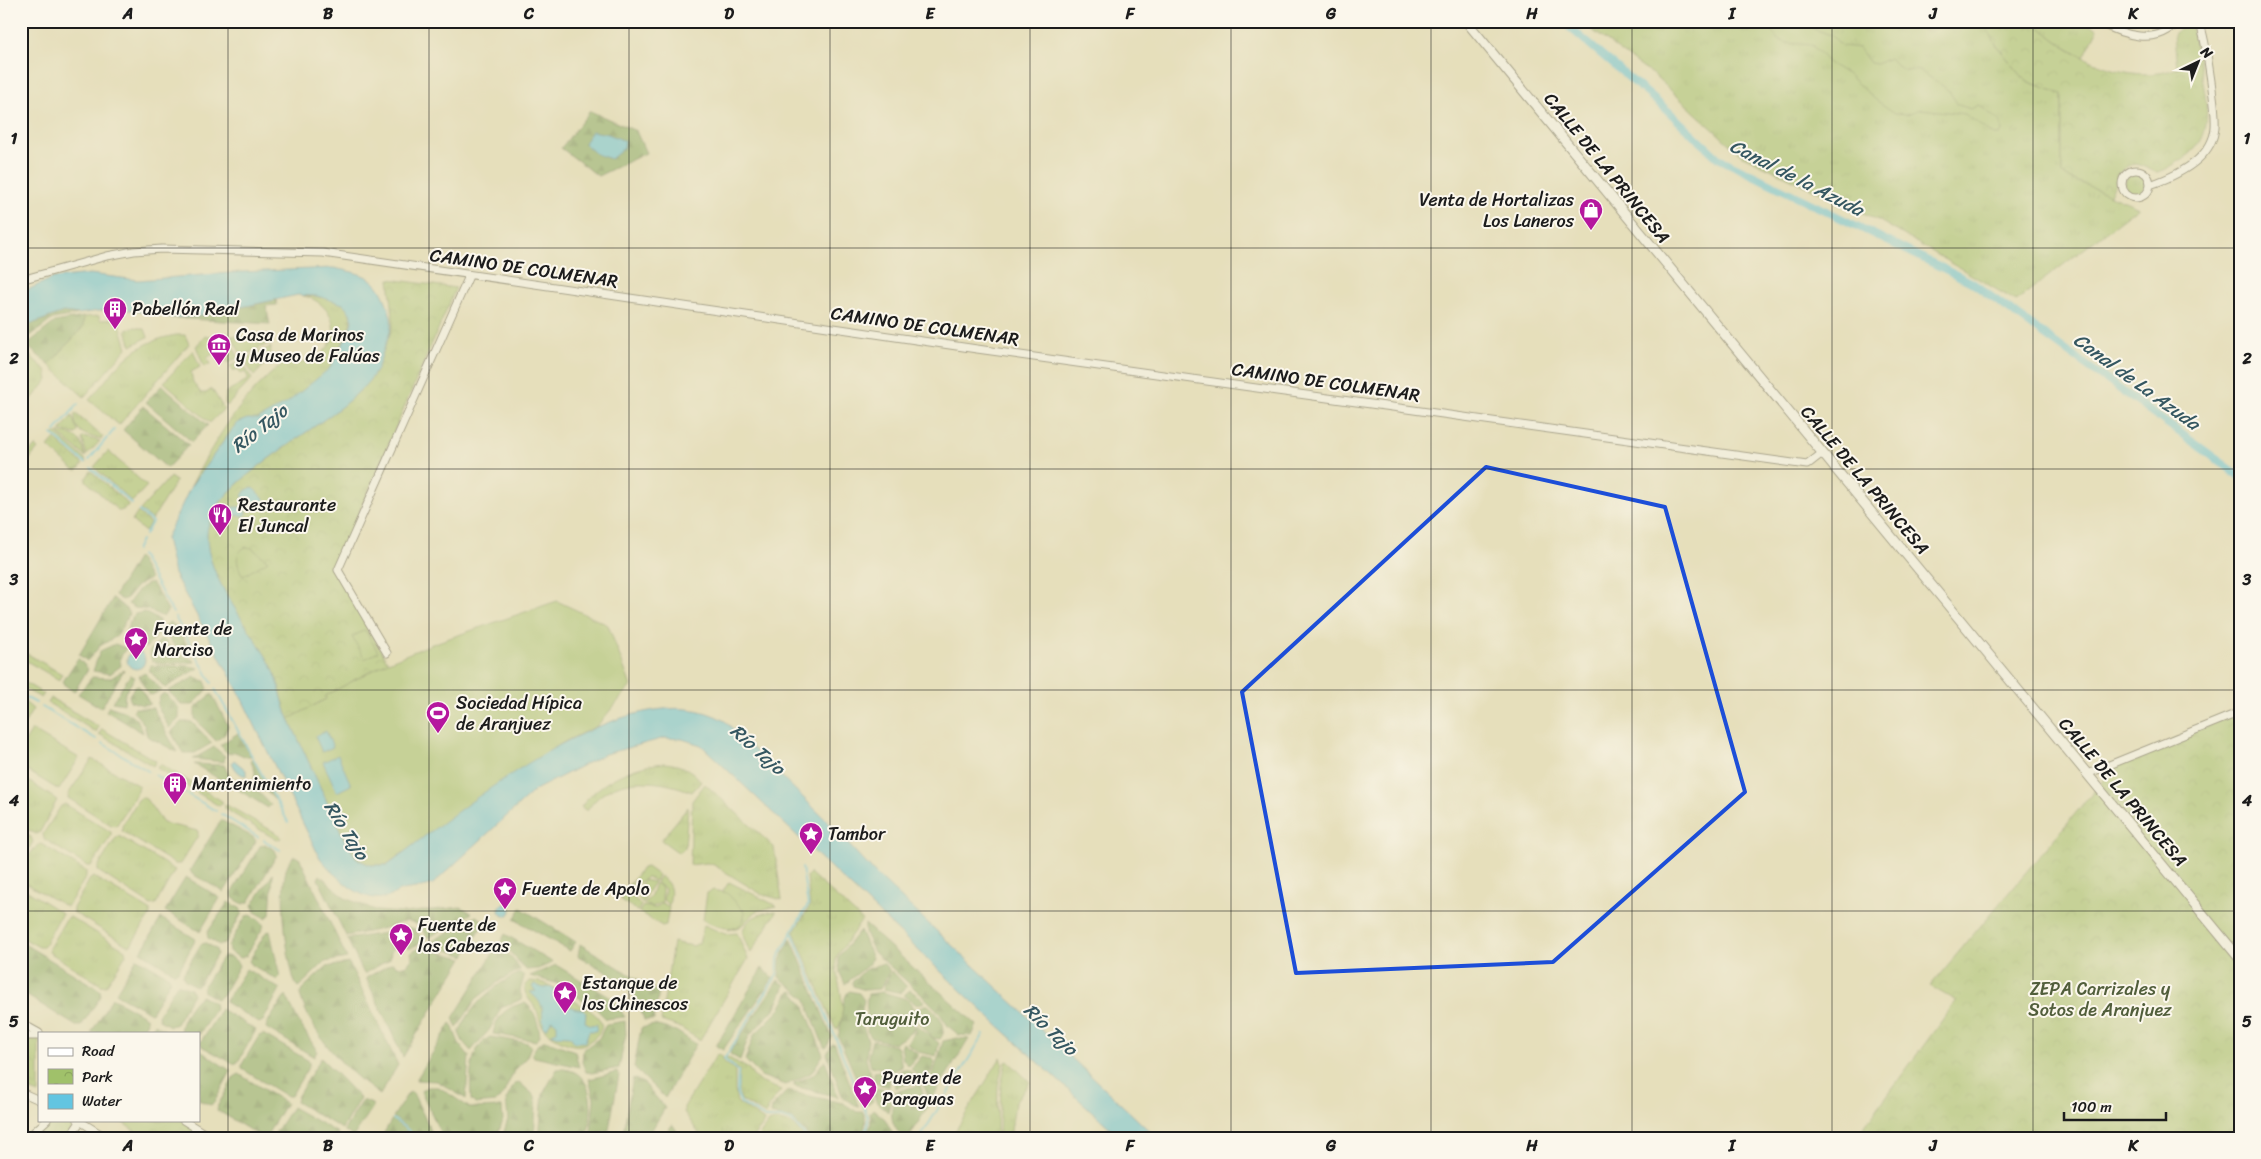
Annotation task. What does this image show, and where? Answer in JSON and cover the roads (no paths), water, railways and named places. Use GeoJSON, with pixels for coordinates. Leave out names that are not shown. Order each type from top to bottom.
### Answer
{"type":"FeatureCollection","features":[{"type":"Feature","properties":{"kind":"street","name":"CALLE DE LA PRINCESA"},"geometry":{"type":"LineString","coordinates":[[1466,21],[2240,959]]}},
{"type":"Feature","properties":{"kind":"street"},"geometry":{"type":"LineString","coordinates":[[2096,21],[2121,32],[2148,37],[2168,32],[2179,21]]}},
{"type":"Feature","properties":{"kind":"street"},"geometry":{"type":"LineString","coordinates":[[2150,184],[2146,174],[2138,170],[2126,174],[2122,182],[2127,195],[2136,198],[2145,195],[2150,184],[2176,174],[2199,158],[2209,148],[2214,135],[2215,113],[2199,21]]}},
{"type":"Feature","properties":{"kind":"street","name":"CAMINO DE COLMENAR"},"geometry":{"type":"LineString","coordinates":[[21,280],[107,256],[162,249],[322,253],[469,276],[1807,465],[1822,454]]}},
{"type":"Feature","properties":{"kind":"street"},"geometry":{"type":"LineString","coordinates":[[386,653],[338,570],[469,276]]}},
{"type":"Feature","properties":{"kind":"street"},"geometry":{"type":"LineString","coordinates":[[2086,774],[2240,712]]}},
{"type":"Feature","properties":{"kind":"street"},"geometry":{"type":"LineString","coordinates":[[21,1023],[38,1034]]}},
{"type":"Feature","properties":{"kind":"street"},"geometry":{"type":"LineString","coordinates":[[21,1036],[38,1035]]}},
{"type":"Feature","properties":{"kind":"street"},"geometry":{"type":"LineString","coordinates":[[21,1092],[38,1100]]}},
{"type":"Feature","properties":{"kind":"street"},"geometry":{"type":"LineString","coordinates":[[27,1138],[45,1122]]}},
{"type":"Feature","properties":{"kind":"street"},"geometry":{"type":"LineString","coordinates":[[69,1138],[78,1122]]}},
{"type":"Feature","properties":{"kind":"street"},"geometry":{"type":"LineString","coordinates":[[81,1122],[107,1138]]}},
{"type":"Feature","properties":{"kind":"street"},"geometry":{"type":"LineString","coordinates":[[186,1122],[212,1138]]}},
{"type":"Feature","properties":{"kind":"water"},"geometry":{"type":"Polygon","coordinates":[[[592,131],[608,134],[625,141],[624,148],[611,159],[596,154],[584,143],[592,131]]]}},
{"type":"Feature","properties":{"kind":"water","name":"Río Tajo"},"geometry":{"type":"Polygon","coordinates":[[[334,268],[369,278],[375,283],[385,298],[391,320],[391,328],[379,365],[360,390],[337,410],[254,470],[230,491],[214,512],[207,534],[208,550],[221,585],[271,665],[289,719],[343,837],[357,859],[370,865],[387,865],[501,781],[548,752],[596,728],[642,712],[686,709],[725,721],[824,818],[876,874],[1157,1138],[1121,1138],[992,1020],[701,745],[682,739],[665,738],[605,754],[535,790],[433,884],[399,891],[389,897],[378,898],[359,893],[333,873],[320,858],[235,685],[174,574],[166,538],[191,486],[237,423],[247,419],[258,419],[287,403],[330,368],[348,335],[352,321],[350,313],[343,304],[317,296],[298,295],[199,316],[172,318],[119,308],[79,314],[63,312],[21,328],[21,293],[53,278],[90,274],[138,280],[241,272],[334,268]]]}},
{"type":"Feature","properties":{"kind":"water"},"geometry":{"type":"Polygon","coordinates":[[[252,487],[266,501],[258,509],[242,496],[245,491],[252,487]]]}},
{"type":"Feature","properties":{"kind":"water"},"geometry":{"type":"Polygon","coordinates":[[[229,507],[246,507],[245,516],[229,515],[229,507]]]}},
{"type":"Feature","properties":{"kind":"water","name":"Fuente de Narciso"},"geometry":{"type":"Polygon","coordinates":[[[132,651],[140,651],[145,656],[143,667],[132,669],[127,664],[127,656],[132,651]]]}},
{"type":"Feature","properties":{"kind":"water"},"geometry":{"type":"Polygon","coordinates":[[[326,731],[333,747],[322,752],[315,736],[326,731]]]}},
{"type":"Feature","properties":{"kind":"water"},"geometry":{"type":"Polygon","coordinates":[[[338,755],[351,785],[337,792],[323,762],[338,755]]]}},
{"type":"Feature","properties":{"kind":"water"},"geometry":{"type":"Polygon","coordinates":[[[234,760],[246,770],[246,776],[236,769],[232,762],[234,760]]]}},
{"type":"Feature","properties":{"kind":"water","name":"Fuente de Apolo"},"geometry":{"type":"Polygon","coordinates":[[[503,904],[507,904],[511,910],[507,916],[503,916],[499,912],[499,908],[503,904]]]}},
{"type":"Feature","properties":{"kind":"water","name":"Estanque de los Chinescos"},"geometry":{"type":"Polygon","coordinates":[[[534,984],[543,988],[551,987],[557,992],[562,1004],[577,1009],[584,1009],[586,1013],[585,1022],[591,1025],[597,1024],[596,1031],[589,1031],[585,1042],[574,1042],[570,1036],[551,1035],[557,1031],[557,1024],[552,1020],[547,1028],[544,1028],[541,1005],[530,992],[536,991],[532,987],[534,984]]]}},
{"type":"Feature","properties":{"kind":"waterway","name":"Canal de la Azuda"},"geometry":{"type":"LineString","coordinates":[[1562,21],[1668,111],[1718,158],[1971,282],[2240,476]]}},
{"type":"Feature","properties":{"kind":"waterway"},"geometry":{"type":"LineString","coordinates":[[75,407],[78,404]]}},
{"type":"Feature","properties":{"kind":"waterway"},"geometry":{"type":"LineString","coordinates":[[55,431],[74,409]]}},
{"type":"Feature","properties":{"kind":"waterway"},"geometry":{"type":"LineString","coordinates":[[109,436],[114,430]]}},
{"type":"Feature","properties":{"kind":"waterway"},"geometry":{"type":"LineString","coordinates":[[52,434],[85,463]]}},
{"type":"Feature","properties":{"kind":"waterway"},"geometry":{"type":"LineString","coordinates":[[89,460],[107,438]]}},
{"type":"Feature","properties":{"kind":"waterway"},"geometry":{"type":"LineString","coordinates":[[91,468],[132,504]]}},
{"type":"Feature","properties":{"kind":"waterway"},"geometry":{"type":"LineString","coordinates":[[139,511],[152,522],[145,535]]}},
{"type":"Feature","properties":{"kind":"waterway"},"geometry":{"type":"LineString","coordinates":[[136,550],[141,540]]}},
{"type":"Feature","properties":{"kind":"waterway"},"geometry":{"type":"LineString","coordinates":[[141,555],[173,613]]}},
{"type":"Feature","properties":{"kind":"waterway"},"geometry":{"type":"LineString","coordinates":[[175,617],[212,683]]}},
{"type":"Feature","properties":{"kind":"waterway"},"geometry":{"type":"LineString","coordinates":[[215,689],[252,756]]}},
{"type":"Feature","properties":{"kind":"waterway"},"geometry":{"type":"LineString","coordinates":[[21,695],[36,703]]}},
{"type":"Feature","properties":{"kind":"waterway"},"geometry":{"type":"LineString","coordinates":[[42,707],[96,739]]}},
{"type":"Feature","properties":{"kind":"waterway"},"geometry":{"type":"LineString","coordinates":[[102,743],[148,771]]}},
{"type":"Feature","properties":{"kind":"waterway"},"geometry":{"type":"LineString","coordinates":[[253,758],[288,822]]}},
{"type":"Feature","properties":{"kind":"waterway"},"geometry":{"type":"LineString","coordinates":[[155,775],[216,811]]}},
{"type":"Feature","properties":{"kind":"waterway"},"geometry":{"type":"LineString","coordinates":[[221,814],[258,837]]}},
{"type":"Feature","properties":{"kind":"waterway"},"geometry":{"type":"LineString","coordinates":[[264,840],[280,850]]}},
{"type":"Feature","properties":{"kind":"waterway"},"geometry":{"type":"LineString","coordinates":[[802,868],[808,905],[792,932],[868,1117],[868,1126],[862,1138]]}},
{"type":"Feature","properties":{"kind":"waterway"},"geometry":{"type":"LineString","coordinates":[[792,932],[778,958],[777,975],[724,1059],[738,1071],[737,1094],[741,1103],[765,1118],[781,1118],[792,1121],[807,1138]]}},
{"type":"Feature","properties":{"kind":"waterway"},"geometry":{"type":"LineString","coordinates":[[920,1138],[984,1034]]}},
{"type":"Feature","properties":{"kind":"waterway"},"geometry":{"type":"LineString","coordinates":[[393,1119],[408,1130],[413,1138]]}},
{"type":"Feature","properties":{"kind":"place","name":"Venta de Hortalizas Los Laneros"},"geometry":{"type":"Point","coordinates":[1591,231]}},
{"type":"Feature","properties":{"kind":"place","name":"Pabellón Real"},"geometry":{"type":"Point","coordinates":[115,330]}},
{"type":"Feature","properties":{"kind":"place","name":"Casa de Marinos y Museo de Falúas"},"geometry":{"type":"Point","coordinates":[219,366]}},
{"type":"Feature","properties":{"kind":"place","name":"Restaurante El Juncal"},"geometry":{"type":"Point","coordinates":[220,536]}},
{"type":"Feature","properties":{"kind":"place","name":"Fuente de Narciso"},"geometry":{"type":"Point","coordinates":[136,660]}},
{"type":"Feature","properties":{"kind":"place","name":"Sociedad Hípica de Aranjuez"},"geometry":{"type":"Point","coordinates":[438,734]}},
{"type":"Feature","properties":{"kind":"place","name":"Mantenimiento"},"geometry":{"type":"Point","coordinates":[175,805]}},
{"type":"Feature","properties":{"kind":"place","name":"Tambor"},"geometry":{"type":"Point","coordinates":[811,855]}},
{"type":"Feature","properties":{"kind":"place","name":"Fuente de Apolo"},"geometry":{"type":"Point","coordinates":[505,910]}},
{"type":"Feature","properties":{"kind":"place","name":"Fuente de las Cabezas"},"geometry":{"type":"Point","coordinates":[401,956]}},
{"type":"Feature","properties":{"kind":"place","name":"Estanque de los Chinescos"},"geometry":{"type":"Point","coordinates":[565,1014]}},
{"type":"Feature","properties":{"kind":"place","name":"Puente de Paraguas"},"geometry":{"type":"Point","coordinates":[865,1109]}},
{"type":"Feature","properties":{"kind":"water label","name":"Canal de La Azuda"},"geometry":{"type":"Point","coordinates":[2137,381]}},
{"type":"Feature","properties":{"kind":"park label","name":"ZEPA Carrizales y Sotos de Aranjuez"},"geometry":{"type":"Point","coordinates":[2100,1000]}},
{"type":"Feature","properties":{"kind":"park label","name":"Taruguito"},"geometry":{"type":"Point","coordinates":[892,1019]}}]}
